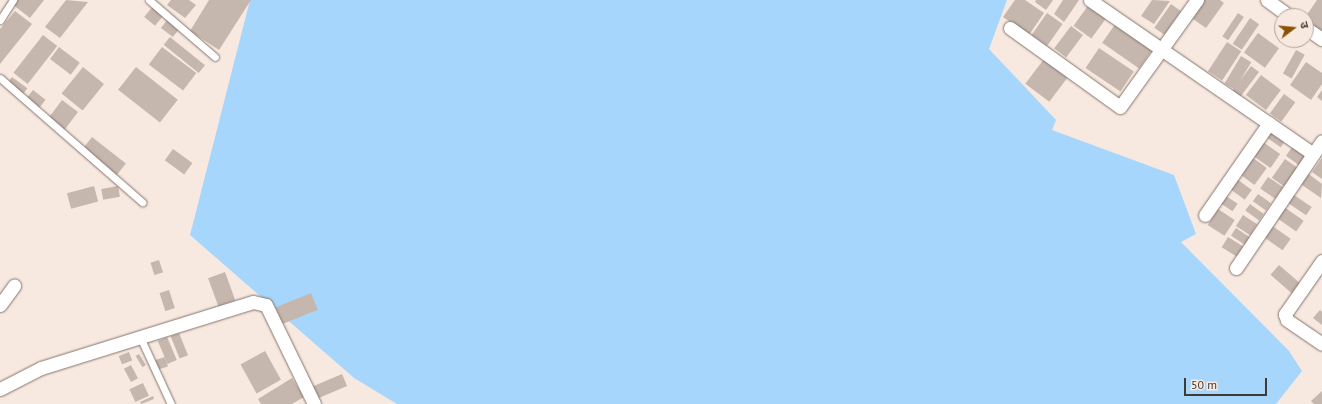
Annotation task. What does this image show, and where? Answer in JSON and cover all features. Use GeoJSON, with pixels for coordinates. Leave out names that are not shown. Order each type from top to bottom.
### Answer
{"type":"FeatureCollection","features":[{"type":"Feature","properties":{"kind":"street"},"geometry":{"type":"LineString","coordinates":[[1090,0],[1313,154]]}},
{"type":"Feature","properties":{"kind":"street"},"geometry":{"type":"LineString","coordinates":[[1010,28],[1120,107],[1197,0]]}},
{"type":"Feature","properties":{"kind":"street"},"geometry":{"type":"LineString","coordinates":[[1267,0],[1278,8]]}},
{"type":"Feature","properties":{"kind":"street"},"geometry":{"type":"LineString","coordinates":[[1205,215],[1269,123]]}},
{"type":"Feature","properties":{"kind":"street"},"geometry":{"type":"LineString","coordinates":[[1236,268],[1322,142]]}},
{"type":"Feature","properties":{"kind":"street"},"geometry":{"type":"LineString","coordinates":[[1322,261],[1285,314],[1287,320],[1322,344]]}},
{"type":"Feature","properties":{"kind":"street"},"geometry":{"type":"LineString","coordinates":[[0,305],[14,286]]}},
{"type":"Feature","properties":{"kind":"street"},"geometry":{"type":"LineString","coordinates":[[0,389],[41,368],[248,303],[262,302],[314,404]]}},
{"type":"Feature","properties":{"kind":"lane"},"geometry":{"type":"LineString","coordinates":[[0,20],[14,0]]}},
{"type":"Feature","properties":{"kind":"lane"},"geometry":{"type":"LineString","coordinates":[[149,0],[216,57]]}},
{"type":"Feature","properties":{"kind":"lane"},"geometry":{"type":"LineString","coordinates":[[0,78],[142,202]]}},
{"type":"Feature","properties":{"kind":"lane"},"geometry":{"type":"LineString","coordinates":[[140,337],[171,404]]}},
{"type":"Feature","properties":{"kind":"water"},"geometry":{"type":"Polygon","coordinates":[[[250,0],[1007,0],[989,49],[1056,120],[1052,130],[1174,175],[1196,234],[1181,242],[1289,351],[1302,371],[1276,404],[397,404],[354,378],[190,235],[250,0]]]}},
{"type":"Feature","properties":{"kind":"building"},"geometry":{"type":"Polygon","coordinates":[[[15,0],[44,0],[30,18],[12,4],[15,0]]]}},
{"type":"Feature","properties":{"kind":"building"},"geometry":{"type":"Polygon","coordinates":[[[66,0],[88,2],[60,38],[45,27],[66,0]]]}},
{"type":"Feature","properties":{"kind":"building"},"geometry":{"type":"Polygon","coordinates":[[[171,0],[189,0],[196,5],[185,18],[167,5],[171,0]]]}},
{"type":"Feature","properties":{"kind":"building"},"geometry":{"type":"Polygon","coordinates":[[[209,0],[251,0],[219,50],[190,31],[209,0]]]}},
{"type":"Feature","properties":{"kind":"building"},"geometry":{"type":"Polygon","coordinates":[[[1015,0],[1025,0],[1044,13],[1029,35],[1003,17],[1015,0]]]}},
{"type":"Feature","properties":{"kind":"building"},"geometry":{"type":"Polygon","coordinates":[[[1036,0],[1053,0],[1046,10],[1035,2],[1036,0]]]}},
{"type":"Feature","properties":{"kind":"building"},"geometry":{"type":"Polygon","coordinates":[[[1063,0],[1079,0],[1064,22],[1054,14],[1063,0]]]}},
{"type":"Feature","properties":{"kind":"building"},"geometry":{"type":"Polygon","coordinates":[[[1152,0],[1170,1],[1154,24],[1141,16],[1152,0]]]}},
{"type":"Feature","properties":{"kind":"building"},"geometry":{"type":"Polygon","coordinates":[[[1202,0],[1220,0],[1224,3],[1206,28],[1190,17],[1202,0]]]}},
{"type":"Feature","properties":{"kind":"building"},"geometry":{"type":"Polygon","coordinates":[[[1317,0],[1322,0],[1322,33],[1314,28],[1314,8],[1312,8],[1317,0]]]}},
{"type":"Feature","properties":{"kind":"building"},"geometry":{"type":"Polygon","coordinates":[[[1090,3],[1108,16],[1091,39],[1074,26],[1090,3]]]}},
{"type":"Feature","properties":{"kind":"building"},"geometry":{"type":"Polygon","coordinates":[[[1171,4],[1181,11],[1164,35],[1154,28],[1171,4]]]}},
{"type":"Feature","properties":{"kind":"building"},"geometry":{"type":"Polygon","coordinates":[[[153,6],[164,15],[155,26],[144,17],[153,6]]]}},
{"type":"Feature","properties":{"kind":"building"},"geometry":{"type":"Polygon","coordinates":[[[15,11],[32,24],[0,64],[0,29],[15,11]]]}},
{"type":"Feature","properties":{"kind":"building"},"geometry":{"type":"Polygon","coordinates":[[[1047,13],[1063,24],[1047,46],[1032,35],[1047,13]]]}},
{"type":"Feature","properties":{"kind":"building"},"geometry":{"type":"Polygon","coordinates":[[[1238,13],[1244,17],[1228,40],[1222,36],[1238,13]]]}},
{"type":"Feature","properties":{"kind":"building"},"geometry":{"type":"Polygon","coordinates":[[[1250,18],[1259,24],[1242,50],[1233,44],[1250,18]]]}},
{"type":"Feature","properties":{"kind":"building"},"geometry":{"type":"Polygon","coordinates":[[[167,20],[179,29],[173,37],[161,28],[167,20]]]}},
{"type":"Feature","properties":{"kind":"building"},"geometry":{"type":"Polygon","coordinates":[[[1116,23],[1153,49],[1139,68],[1102,43],[1116,23]]]}},
{"type":"Feature","properties":{"kind":"building"},"geometry":{"type":"Polygon","coordinates":[[[1071,26],[1083,35],[1066,57],[1054,48],[1071,26]]]}},
{"type":"Feature","properties":{"kind":"building"},"geometry":{"type":"Polygon","coordinates":[[[1258,33],[1274,45],[1274,48],[1279,48],[1265,68],[1244,52],[1258,33]]]}},
{"type":"Feature","properties":{"kind":"building"},"geometry":{"type":"Polygon","coordinates":[[[43,35],[57,46],[28,84],[13,73],[43,35]]]}},
{"type":"Feature","properties":{"kind":"building"},"geometry":{"type":"Polygon","coordinates":[[[170,37],[205,65],[199,73],[164,45],[170,37]]]}},
{"type":"Feature","properties":{"kind":"building"},"geometry":{"type":"Polygon","coordinates":[[[1227,42],[1241,51],[1222,81],[1208,71],[1227,42]]]}},
{"type":"Feature","properties":{"kind":"building"},"geometry":{"type":"Polygon","coordinates":[[[59,47],[80,63],[71,75],[50,59],[59,47]]]}},
{"type":"Feature","properties":{"kind":"building"},"geometry":{"type":"Polygon","coordinates":[[[162,47],[196,73],[183,90],[149,65],[162,47]]]}},
{"type":"Feature","properties":{"kind":"building"},"geometry":{"type":"Polygon","coordinates":[[[1099,48],[1134,71],[1120,91],[1086,68],[1099,48]]]}},
{"type":"Feature","properties":{"kind":"building"},"geometry":{"type":"Polygon","coordinates":[[[1296,50],[1305,55],[1292,78],[1283,74],[1296,50]]]}},
{"type":"Feature","properties":{"kind":"building"},"geometry":{"type":"Polygon","coordinates":[[[1241,56],[1251,62],[1235,90],[1225,83],[1241,56]]]}},
{"type":"Feature","properties":{"kind":"building"},"geometry":{"type":"Polygon","coordinates":[[[1044,59],[1068,77],[1049,102],[1025,84],[1044,59]]]}},
{"type":"Feature","properties":{"kind":"building"},"geometry":{"type":"Polygon","coordinates":[[[1306,62],[1322,73],[1322,84],[1311,100],[1290,85],[1306,62]]]}},
{"type":"Feature","properties":{"kind":"building"},"geometry":{"type":"Polygon","coordinates":[[[1251,66],[1259,72],[1239,99],[1231,93],[1251,66]]]}},
{"type":"Feature","properties":{"kind":"building"},"geometry":{"type":"Polygon","coordinates":[[[83,67],[104,84],[83,110],[62,93],[83,67]]]}},
{"type":"Feature","properties":{"kind":"building"},"geometry":{"type":"Polygon","coordinates":[[[136,67],[178,100],[160,122],[118,90],[136,67]]]}},
{"type":"Feature","properties":{"kind":"building"},"geometry":{"type":"Polygon","coordinates":[[[1261,75],[1281,90],[1266,110],[1246,95],[1261,75]]]}},
{"type":"Feature","properties":{"kind":"building"},"geometry":{"type":"Polygon","coordinates":[[[12,77],[27,88],[23,94],[8,83],[12,77]]]}},
{"type":"Feature","properties":{"kind":"building"},"geometry":{"type":"Polygon","coordinates":[[[33,90],[46,100],[38,110],[25,100],[33,90]]]}},
{"type":"Feature","properties":{"kind":"building"},"geometry":{"type":"Polygon","coordinates":[[[1322,90],[1322,101],[1317,97],[1322,90]]]}},
{"type":"Feature","properties":{"kind":"building"},"geometry":{"type":"Polygon","coordinates":[[[1284,94],[1295,102],[1281,122],[1270,113],[1284,94]]]}},
{"type":"Feature","properties":{"kind":"building"},"geometry":{"type":"Polygon","coordinates":[[[62,100],[78,112],[64,131],[48,119],[62,100]]]}},
{"type":"Feature","properties":{"kind":"building"},"geometry":{"type":"Polygon","coordinates":[[[1272,128],[1287,138],[1281,147],[1266,137],[1272,128]]]}},
{"type":"Feature","properties":{"kind":"building"},"geometry":{"type":"Polygon","coordinates":[[[92,137],[126,163],[117,175],[83,149],[92,137]]]}},
{"type":"Feature","properties":{"kind":"building"},"geometry":{"type":"Polygon","coordinates":[[[1263,142],[1280,154],[1270,168],[1253,156],[1263,142]]]}},
{"type":"Feature","properties":{"kind":"building"},"geometry":{"type":"Polygon","coordinates":[[[1293,146],[1307,156],[1300,166],[1286,156],[1293,146]]]}},
{"type":"Feature","properties":{"kind":"building"},"geometry":{"type":"Polygon","coordinates":[[[173,149],[192,163],[184,174],[165,160],[173,149]]]}},
{"type":"Feature","properties":{"kind":"building"},"geometry":{"type":"Polygon","coordinates":[[[1249,155],[1267,168],[1254,185],[1237,172],[1249,155]]]}},
{"type":"Feature","properties":{"kind":"building"},"geometry":{"type":"Polygon","coordinates":[[[1322,158],[1322,179],[1312,172],[1322,158]]]}},
{"type":"Feature","properties":{"kind":"building"},"geometry":{"type":"Polygon","coordinates":[[[1285,159],[1298,168],[1285,187],[1272,178],[1285,159]]]}},
{"type":"Feature","properties":{"kind":"building"},"geometry":{"type":"Polygon","coordinates":[[[1306,172],[1322,184],[1321,198],[1299,183],[1306,172]]]}},
{"type":"Feature","properties":{"kind":"building"},"geometry":{"type":"Polygon","coordinates":[[[1234,177],[1252,190],[1245,200],[1227,187],[1234,177]]]}},
{"type":"Feature","properties":{"kind":"building"},"geometry":{"type":"Polygon","coordinates":[[[1268,177],[1283,187],[1275,199],[1260,189],[1268,177]]]}},
{"type":"Feature","properties":{"kind":"building"},"geometry":{"type":"Polygon","coordinates":[[[94,186],[98,201],[71,209],[67,193],[94,186]]]}},
{"type":"Feature","properties":{"kind":"building"},"geometry":{"type":"Polygon","coordinates":[[[118,186],[120,197],[103,200],[101,189],[118,186]]]}},
{"type":"Feature","properties":{"kind":"building"},"geometry":{"type":"Polygon","coordinates":[[[1291,193],[1312,207],[1306,215],[1285,201],[1291,193]]]}},
{"type":"Feature","properties":{"kind":"building"},"geometry":{"type":"Polygon","coordinates":[[[1258,194],[1271,203],[1266,211],[1253,201],[1258,194]]]}},
{"type":"Feature","properties":{"kind":"building"},"geometry":{"type":"Polygon","coordinates":[[[1226,196],[1238,204],[1233,211],[1221,203],[1226,196]]]}},
{"type":"Feature","properties":{"kind":"building"},"geometry":{"type":"Polygon","coordinates":[[[1250,204],[1264,214],[1259,220],[1245,210],[1250,204]]]}},
{"type":"Feature","properties":{"kind":"building"},"geometry":{"type":"Polygon","coordinates":[[[1284,207],[1304,221],[1296,231],[1277,218],[1284,207]]]}},
{"type":"Feature","properties":{"kind":"building"},"geometry":{"type":"Polygon","coordinates":[[[1218,209],[1235,220],[1224,236],[1208,225],[1218,209]]]}},
{"type":"Feature","properties":{"kind":"building"},"geometry":{"type":"Polygon","coordinates":[[[1243,215],[1257,224],[1250,235],[1236,226],[1243,215]]]}},
{"type":"Feature","properties":{"kind":"building"},"geometry":{"type":"Polygon","coordinates":[[[1271,225],[1291,239],[1283,250],[1263,236],[1271,225]]]}},
{"type":"Feature","properties":{"kind":"building"},"geometry":{"type":"Polygon","coordinates":[[[1236,228],[1251,238],[1246,246],[1231,235],[1236,228]]]}},
{"type":"Feature","properties":{"kind":"building"},"geometry":{"type":"Polygon","coordinates":[[[1228,237],[1244,247],[1238,257],[1222,247],[1228,237]]]}},
{"type":"Feature","properties":{"kind":"building"},"geometry":{"type":"Polygon","coordinates":[[[159,260],[163,272],[154,275],[150,263],[159,260]]]}},
{"type":"Feature","properties":{"kind":"building"},"geometry":{"type":"Polygon","coordinates":[[[1279,265],[1300,283],[1292,293],[1270,275],[1279,265]]]}},
{"type":"Feature","properties":{"kind":"building"},"geometry":{"type":"Polygon","coordinates":[[[225,272],[235,300],[218,306],[208,278],[225,272]]]}},
{"type":"Feature","properties":{"kind":"building"},"geometry":{"type":"Polygon","coordinates":[[[169,290],[175,308],[165,311],[159,293],[169,290]]]}},
{"type":"Feature","properties":{"kind":"building"},"geometry":{"type":"Polygon","coordinates":[[[311,293],[318,310],[283,324],[276,307],[311,293]]]}},
{"type":"Feature","properties":{"kind":"building"},"geometry":{"type":"Polygon","coordinates":[[[1320,310],[1322,312],[1322,325],[1313,318],[1320,310]]]}},
{"type":"Feature","properties":{"kind":"building"},"geometry":{"type":"Polygon","coordinates":[[[179,333],[188,355],[180,359],[171,336],[179,333]]]}},
{"type":"Feature","properties":{"kind":"building"},"geometry":{"type":"Polygon","coordinates":[[[167,337],[177,360],[168,364],[158,341],[167,337]]]}},
{"type":"Feature","properties":{"kind":"building"},"geometry":{"type":"Polygon","coordinates":[[[265,351],[281,380],[257,393],[241,365],[265,351]]]}},
{"type":"Feature","properties":{"kind":"building"},"geometry":{"type":"Polygon","coordinates":[[[129,352],[132,360],[122,364],[119,356],[129,352]]]}},
{"type":"Feature","properties":{"kind":"building"},"geometry":{"type":"Polygon","coordinates":[[[139,354],[146,365],[142,367],[136,356],[139,354]]]}},
{"type":"Feature","properties":{"kind":"building"},"geometry":{"type":"Polygon","coordinates":[[[165,357],[168,367],[155,370],[153,361],[165,357]]]}},
{"type":"Feature","properties":{"kind":"building"},"geometry":{"type":"Polygon","coordinates":[[[131,365],[138,378],[131,382],[124,369],[131,365]]]}},
{"type":"Feature","properties":{"kind":"building"},"geometry":{"type":"Polygon","coordinates":[[[342,374],[347,386],[318,398],[313,387],[342,374]]]}},
{"type":"Feature","properties":{"kind":"building"},"geometry":{"type":"Polygon","coordinates":[[[292,378],[304,397],[292,404],[261,404],[258,399],[292,378]]]}},
{"type":"Feature","properties":{"kind":"building"},"geometry":{"type":"Polygon","coordinates":[[[143,383],[149,396],[135,402],[129,389],[143,383]]]}},
{"type":"Feature","properties":{"kind":"building"},"geometry":{"type":"Polygon","coordinates":[[[1322,391],[1322,404],[1314,404],[1311,401],[1322,391]]]}},
{"type":"Feature","properties":{"kind":"building"},"geometry":{"type":"Polygon","coordinates":[[[153,396],[154,399],[141,404],[140,402],[153,396]]]}}]}
